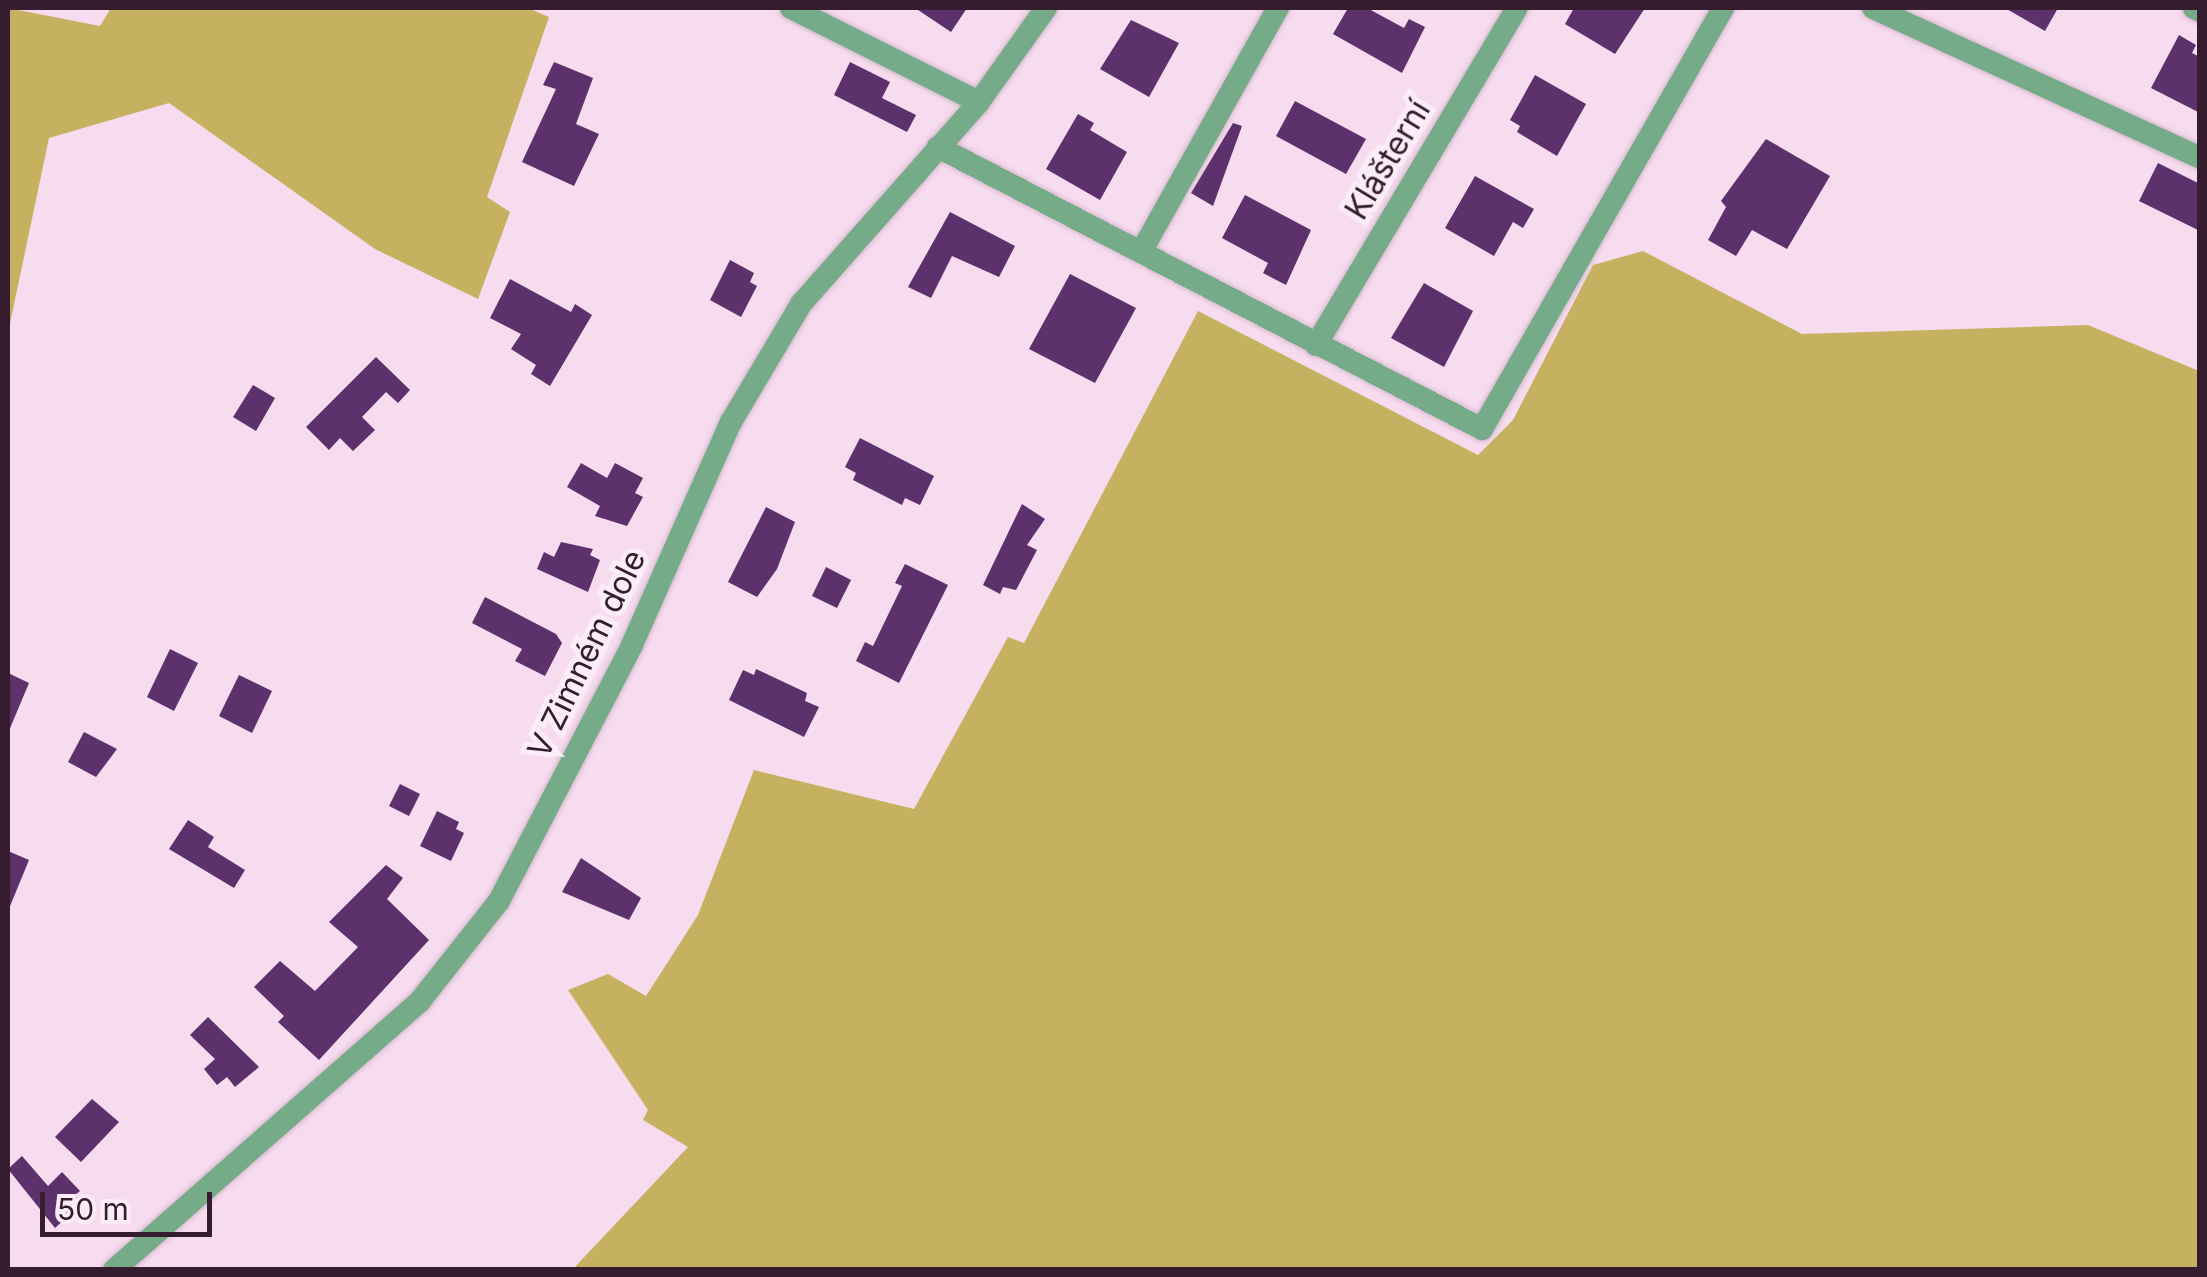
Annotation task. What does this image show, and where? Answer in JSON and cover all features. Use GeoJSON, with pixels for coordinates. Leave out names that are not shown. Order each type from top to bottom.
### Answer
{"type":"FeatureCollection","features":[{"type":"Feature","properties":{"kind":"street"},"geometry":{"type":"LineString","coordinates":[[791,8],[980,102]]}},
{"type":"Feature","properties":{"kind":"street","name":"V Zimném dole"},"geometry":{"type":"LineString","coordinates":[[114,1270],[420,1000],[499,900],[632,645],[731,422],[801,304],[980,102],[1046,8]]}},
{"type":"Feature","properties":{"kind":"street"},"geometry":{"type":"LineString","coordinates":[[1141,252],[1278,8]]}},
{"type":"Feature","properties":{"kind":"street","name":"Klášterní"},"geometry":{"type":"LineString","coordinates":[[1316,345],[1516,8]]}},
{"type":"Feature","properties":{"kind":"street"},"geometry":{"type":"LineString","coordinates":[[938,148],[1482,429],[1723,8]]}},
{"type":"Feature","properties":{"kind":"street"},"geometry":{"type":"LineString","coordinates":[[1873,8],[2200,158]]}},
{"type":"Feature","properties":{"kind":"shaded area"},"geometry":{"type":"Polygon","coordinates":[[[8,8],[100,26],[111,8],[528,8],[549,17],[487,197],[510,212],[478,299],[375,249],[169,103],[49,138],[8,333],[8,8]]]}},
{"type":"Feature","properties":{"kind":"shaded area"},"geometry":{"type":"Polygon","coordinates":[[[1643,251],[1802,334],[2088,325],[2199,371],[2199,1269],[573,1269],[688,1147],[643,1120],[648,1110],[568,990],[608,974],[646,996],[698,915],[754,770],[914,809],[1008,637],[1024,643],[1198,311],[1478,455],[1513,420],[1593,265],[1643,251]]]}},
{"type":"Feature","properties":{"kind":"building"},"geometry":{"type":"Polygon","coordinates":[[[915,8],[967,8],[951,32],[915,8]]]}},
{"type":"Feature","properties":{"kind":"building"},"geometry":{"type":"Polygon","coordinates":[[[1348,8],[1367,8],[1404,28],[1409,19],[1425,27],[1402,73],[1333,34],[1348,8]]]}},
{"type":"Feature","properties":{"kind":"building"},"geometry":{"type":"Polygon","coordinates":[[[1574,8],[1645,8],[1615,54],[1565,24],[1574,8]]]}},
{"type":"Feature","properties":{"kind":"building"},"geometry":{"type":"Polygon","coordinates":[[[2005,8],[2058,8],[2045,31],[2005,8]]]}},
{"type":"Feature","properties":{"kind":"building"},"geometry":{"type":"Polygon","coordinates":[[[1131,20],[1179,43],[1149,97],[1100,69],[1131,20]]]}},
{"type":"Feature","properties":{"kind":"building"},"geometry":{"type":"Polygon","coordinates":[[[2179,35],[2196,45],[2192,53],[2200,57],[2200,113],[2151,88],[2179,35]]]}},
{"type":"Feature","properties":{"kind":"building"},"geometry":{"type":"Polygon","coordinates":[[[554,62],[593,78],[576,124],[599,134],[574,186],[522,162],[556,89],[543,85],[554,62]]]}},
{"type":"Feature","properties":{"kind":"building"},"geometry":{"type":"Polygon","coordinates":[[[850,62],[890,82],[882,98],[916,115],[907,132],[834,95],[850,62]]]}},
{"type":"Feature","properties":{"kind":"building"},"geometry":{"type":"Polygon","coordinates":[[[1535,75],[1586,104],[1557,156],[1517,132],[1520,126],[1510,120],[1535,75]]]}},
{"type":"Feature","properties":{"kind":"building"},"geometry":{"type":"Polygon","coordinates":[[[1295,101],[1366,139],[1346,174],[1276,136],[1295,101]]]}},
{"type":"Feature","properties":{"kind":"building"},"geometry":{"type":"Polygon","coordinates":[[[1078,114],[1094,123],[1090,130],[1127,152],[1100,200],[1046,169],[1078,114]]]}},
{"type":"Feature","properties":{"kind":"building"},"geometry":{"type":"Polygon","coordinates":[[[1233,123],[1242,126],[1213,206],[1191,193],[1233,123]]]}},
{"type":"Feature","properties":{"kind":"building"},"geometry":{"type":"Polygon","coordinates":[[[1766,139],[1830,176],[1787,249],[1752,230],[1736,256],[1708,240],[1726,207],[1721,201],[1766,139]]]}},
{"type":"Feature","properties":{"kind":"building"},"geometry":{"type":"Polygon","coordinates":[[[2158,163],[2200,184],[2200,231],[2139,201],[2158,163]]]}},
{"type":"Feature","properties":{"kind":"building"},"geometry":{"type":"Polygon","coordinates":[[[1475,176],[1534,209],[1523,228],[1513,222],[1494,256],[1445,228],[1475,176]]]}},
{"type":"Feature","properties":{"kind":"building"},"geometry":{"type":"Polygon","coordinates":[[[1245,195],[1311,230],[1286,285],[1263,273],[1268,263],[1222,238],[1245,195]]]}},
{"type":"Feature","properties":{"kind":"building"},"geometry":{"type":"Polygon","coordinates":[[[950,212],[1015,246],[999,277],[952,256],[931,298],[908,287],[950,212]]]}},
{"type":"Feature","properties":{"kind":"building"},"geometry":{"type":"Polygon","coordinates":[[[730,260],[754,273],[750,282],[757,286],[741,317],[710,300],[730,260]]]}},
{"type":"Feature","properties":{"kind":"building"},"geometry":{"type":"Polygon","coordinates":[[[1070,274],[1136,308],[1095,383],[1029,349],[1070,274]]]}},
{"type":"Feature","properties":{"kind":"building"},"geometry":{"type":"Polygon","coordinates":[[[510,279],[571,312],[575,304],[592,315],[550,386],[531,374],[536,365],[511,349],[521,334],[490,318],[510,279]]]}},
{"type":"Feature","properties":{"kind":"building"},"geometry":{"type":"Polygon","coordinates":[[[1424,283],[1473,311],[1444,367],[1391,338],[1424,283]]]}},
{"type":"Feature","properties":{"kind":"building"},"geometry":{"type":"Polygon","coordinates":[[[376,357],[410,390],[398,403],[386,392],[362,417],[375,430],[353,451],[340,438],[329,450],[306,427],[376,357]]]}},
{"type":"Feature","properties":{"kind":"building"},"geometry":{"type":"Polygon","coordinates":[[[253,385],[275,398],[256,431],[233,417],[253,385]]]}},
{"type":"Feature","properties":{"kind":"building"},"geometry":{"type":"Polygon","coordinates":[[[860,438],[934,476],[920,505],[905,498],[902,505],[853,480],[856,473],[845,467],[860,438]]]}},
{"type":"Feature","properties":{"kind":"building"},"geometry":{"type":"Polygon","coordinates":[[[581,463],[607,478],[615,463],[643,478],[635,493],[643,497],[627,526],[595,516],[600,506],[567,487],[581,463]]]}},
{"type":"Feature","properties":{"kind":"building"},"geometry":{"type":"Polygon","coordinates":[[[1022,504],[1045,519],[1027,545],[1037,550],[1016,590],[1003,587],[1000,594],[983,585],[1022,504]]]}},
{"type":"Feature","properties":{"kind":"building"},"geometry":{"type":"Polygon","coordinates":[[[766,507],[795,522],[777,569],[757,597],[728,582],[766,507]]]}},
{"type":"Feature","properties":{"kind":"building"},"geometry":{"type":"Polygon","coordinates":[[[561,542],[593,549],[590,555],[600,560],[588,592],[537,569],[544,552],[554,557],[561,542]]]}},
{"type":"Feature","properties":{"kind":"building"},"geometry":{"type":"Polygon","coordinates":[[[905,564],[948,585],[899,683],[856,661],[865,642],[873,646],[902,586],[895,583],[905,564]]]}},
{"type":"Feature","properties":{"kind":"building"},"geometry":{"type":"Polygon","coordinates":[[[826,567],[851,580],[837,608],[812,596],[826,567]]]}},
{"type":"Feature","properties":{"kind":"building"},"geometry":{"type":"Polygon","coordinates":[[[485,597],[556,634],[562,643],[545,676],[515,661],[522,649],[472,623],[485,597]]]}},
{"type":"Feature","properties":{"kind":"building"},"geometry":{"type":"Polygon","coordinates":[[[170,649],[198,663],[174,711],[147,697],[170,649]]]}},
{"type":"Feature","properties":{"kind":"building"},"geometry":{"type":"Polygon","coordinates":[[[756,669],[807,693],[805,701],[819,707],[804,737],[729,700],[743,670],[754,675],[756,669]]]}},
{"type":"Feature","properties":{"kind":"building"},"geometry":{"type":"Polygon","coordinates":[[[8,673],[29,683],[8,733],[8,673]]]}},
{"type":"Feature","properties":{"kind":"building"},"geometry":{"type":"Polygon","coordinates":[[[239,675],[272,691],[252,733],[219,716],[239,675]]]}},
{"type":"Feature","properties":{"kind":"building"},"geometry":{"type":"Polygon","coordinates":[[[84,732],[117,749],[96,777],[68,762],[84,732]]]}},
{"type":"Feature","properties":{"kind":"building"},"geometry":{"type":"Polygon","coordinates":[[[400,784],[420,794],[409,816],[389,806],[400,784]]]}},
{"type":"Feature","properties":{"kind":"building"},"geometry":{"type":"Polygon","coordinates":[[[437,811],[459,822],[456,829],[464,833],[451,861],[420,846],[437,811]]]}},
{"type":"Feature","properties":{"kind":"building"},"geometry":{"type":"Polygon","coordinates":[[[188,820],[214,837],[208,847],[245,870],[234,888],[169,849],[188,820]]]}},
{"type":"Feature","properties":{"kind":"building"},"geometry":{"type":"Polygon","coordinates":[[[8,851],[29,860],[8,911],[8,851]]]}},
{"type":"Feature","properties":{"kind":"building"},"geometry":{"type":"Polygon","coordinates":[[[581,858],[641,898],[629,920],[562,892],[581,858]]]}},
{"type":"Feature","properties":{"kind":"building"},"geometry":{"type":"Polygon","coordinates":[[[386,865],[403,878],[387,899],[429,940],[319,1060],[278,1022],[284,1016],[254,987],[280,961],[315,991],[358,947],[329,922],[386,865]]]}},
{"type":"Feature","properties":{"kind":"building"},"geometry":{"type":"Polygon","coordinates":[[[208,1017],[259,1067],[235,1087],[227,1077],[217,1085],[204,1069],[215,1059],[190,1035],[208,1017]]]}},
{"type":"Feature","properties":{"kind":"building"},"geometry":{"type":"Polygon","coordinates":[[[92,1099],[119,1122],[81,1162],[55,1137],[92,1099]]]}},
{"type":"Feature","properties":{"kind":"building"},"geometry":{"type":"Polygon","coordinates":[[[22,1156],[48,1186],[62,1172],[80,1191],[75,1195],[82,1203],[55,1228],[8,1169],[22,1156]]]}}]}
